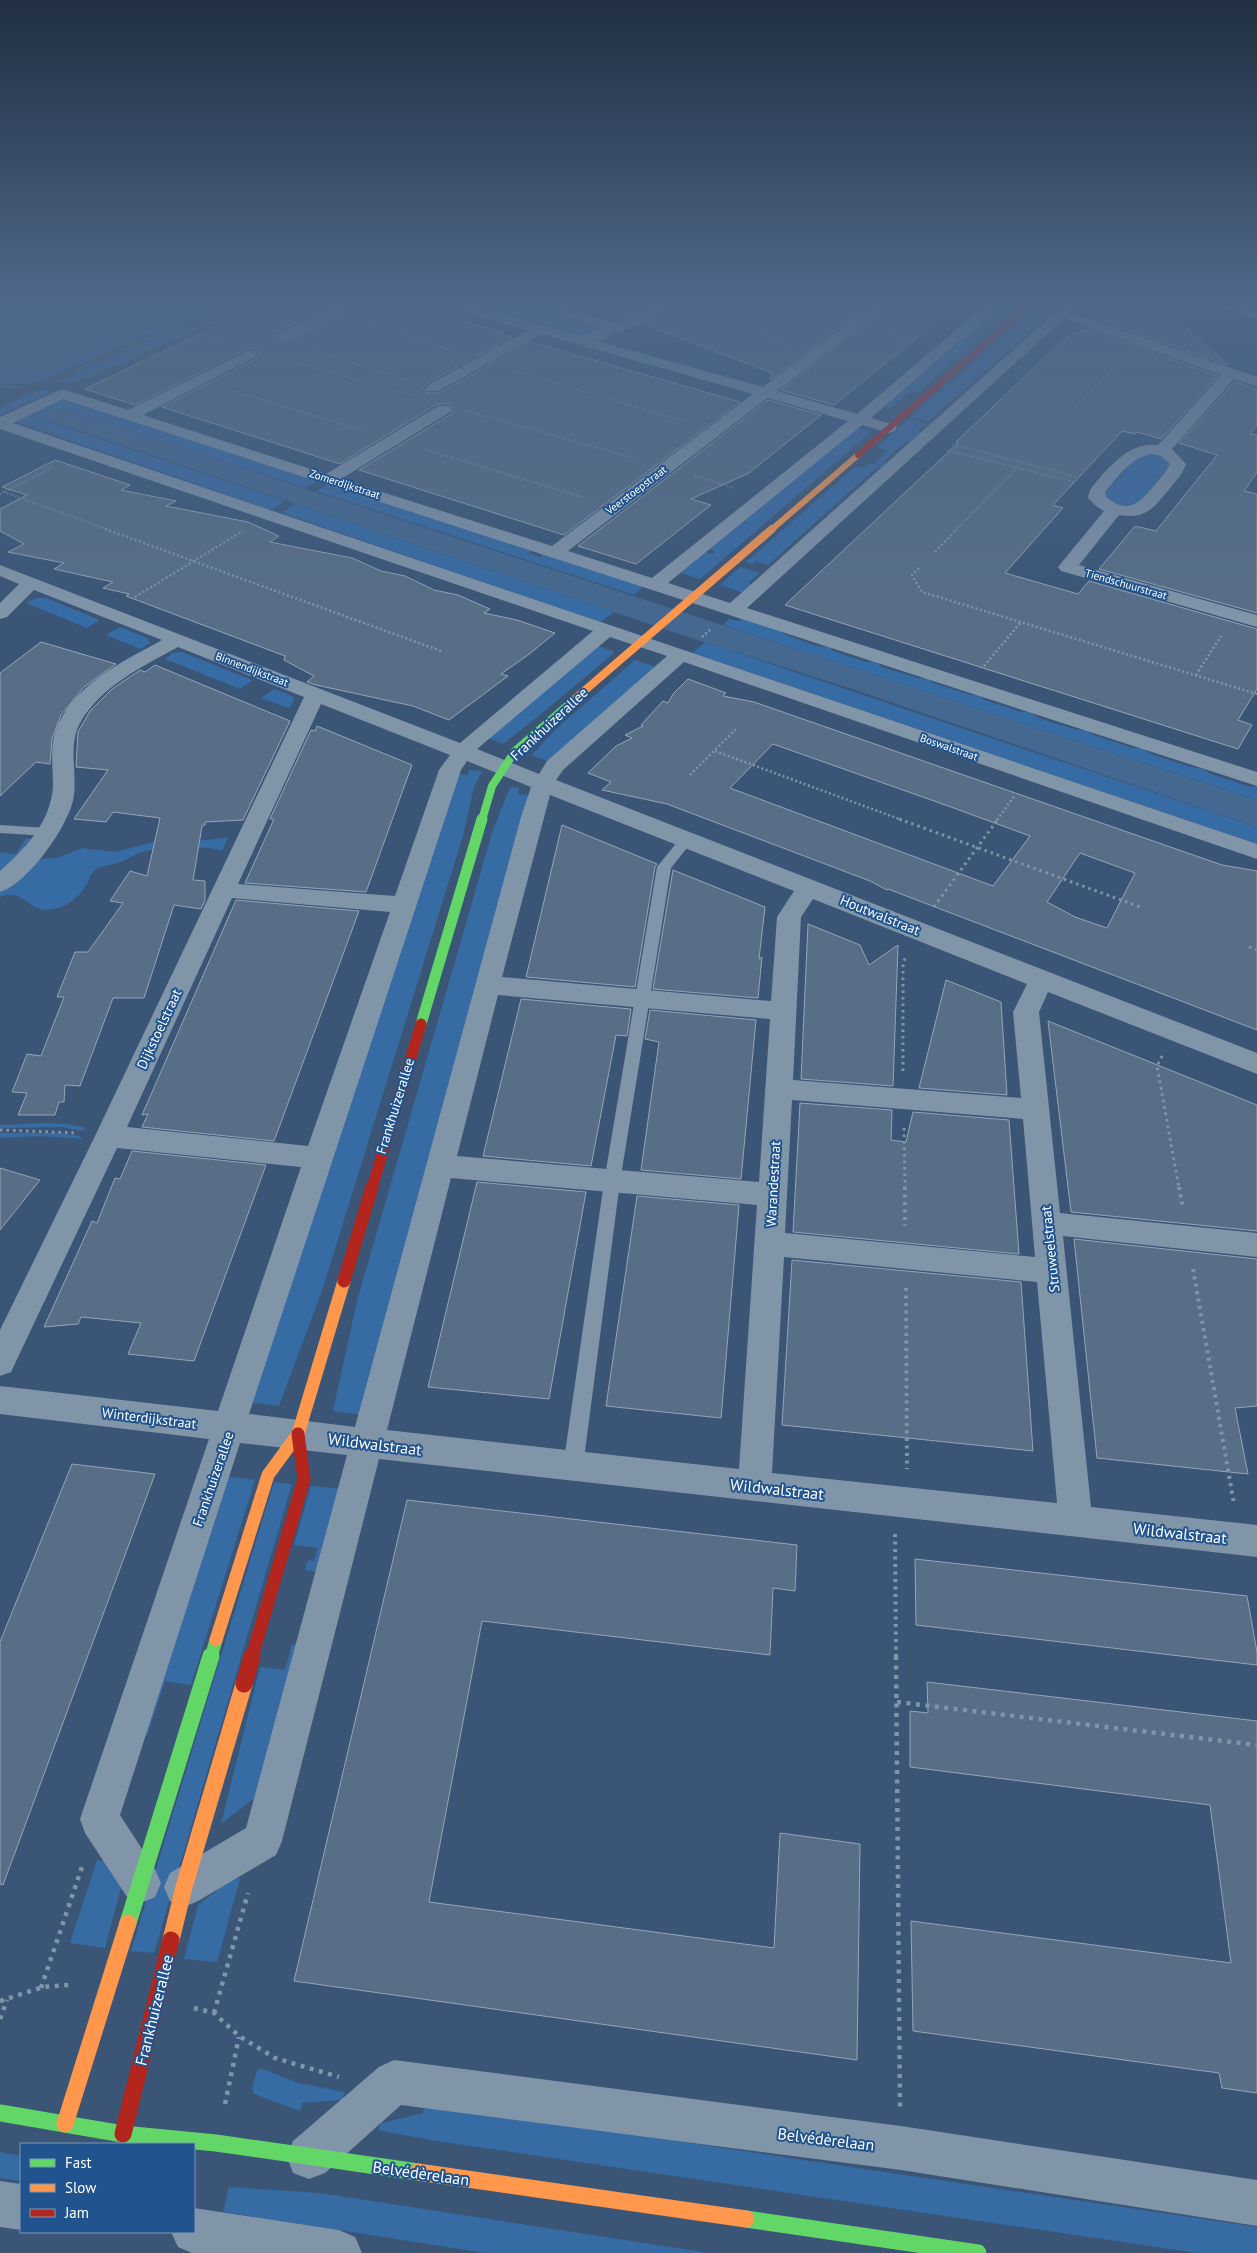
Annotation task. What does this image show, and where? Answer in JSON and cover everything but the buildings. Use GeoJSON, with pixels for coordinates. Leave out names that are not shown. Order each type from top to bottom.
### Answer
{"type":"FeatureCollection","features":[{"type":"Feature","properties":{"kind":"main road","name":"Frankhuizerallee"},"geometry":{"type":"LineString","coordinates":[[65,2124],[268,1475],[298,1434],[492,786],[515,751],[913,407]]}},
{"type":"Feature","properties":{"kind":"main road","name":"Frankhuizerallee"},"geometry":{"type":"LineString","coordinates":[[122,2134],[184,1887],[304,1479],[298,1434]]}},
{"type":"Feature","properties":{"kind":"main road","name":"Belvédèrelaan"},"geometry":{"type":"LineString","coordinates":[[0,2113],[122,2134],[216,2143],[978,2253]]}},
{"type":"Feature","properties":{"kind":"street","name":"Zomerdijkstraat"},"geometry":{"type":"LineString","coordinates":[[0,424],[35,407]]}},
{"type":"Feature","properties":{"kind":"street","name":"Zomerdijkstraat"},"geometry":{"type":"LineString","coordinates":[[105,407],[655,585],[687,602]]}},
{"type":"Feature","properties":{"kind":"street"},"geometry":{"type":"LineString","coordinates":[[131,415],[146,407]]}},
{"type":"Feature","properties":{"kind":"street","name":"Veerstoepstraat"},"geometry":{"type":"LineString","coordinates":[[555,552],[746,407]]}},
{"type":"Feature","properties":{"kind":"street"},"geometry":{"type":"LineString","coordinates":[[817,407],[889,428]]}},
{"type":"Feature","properties":{"kind":"street"},"geometry":{"type":"LineString","coordinates":[[655,585],[874,407]]}},
{"type":"Feature","properties":{"kind":"street"},"geometry":{"type":"LineString","coordinates":[[734,610],[961,407]]}},
{"type":"Feature","properties":{"kind":"street"},"geometry":{"type":"LineString","coordinates":[[1162,450],[1200,407]]}},
{"type":"Feature","properties":{"kind":"street"},"geometry":{"type":"LineString","coordinates":[[329,479],[444,409]]}},
{"type":"Feature","properties":{"kind":"street","name":"Zomerdijkstraat"},"geometry":{"type":"LineString","coordinates":[[0,424],[606,629],[647,637]]}},
{"type":"Feature","properties":{"kind":"street"},"geometry":{"type":"LineString","coordinates":[[1141,450],[1162,450],[1172,455],[1178,464],[1148,505],[1140,509],[1114,510],[1103,505],[1097,498],[1102,486],[1131,454],[1141,450]]}},
{"type":"Feature","properties":{"kind":"street","name":"Tiendschuurstraat"},"geometry":{"type":"LineString","coordinates":[[1114,510],[1066,567],[1257,621]]}},
{"type":"Feature","properties":{"kind":"street","name":"Binnendijkstraat"},"geometry":{"type":"LineString","coordinates":[[0,570],[503,768]]}},
{"type":"Feature","properties":{"kind":"street"},"geometry":{"type":"LineString","coordinates":[[0,614],[31,583]]}},
{"type":"Feature","properties":{"kind":"street"},"geometry":{"type":"LineString","coordinates":[[687,602],[734,610],[1257,779]]}},
{"type":"Feature","properties":{"kind":"street","name":"Frankhuizerallee"},"geometry":{"type":"LineString","coordinates":[[99,1819],[318,1158],[450,770],[462,752],[606,629]]}},
{"type":"Feature","properties":{"kind":"street","name":"Boswalstraat"},"geometry":{"type":"LineString","coordinates":[[647,637],[680,655],[1257,852]]}},
{"type":"Feature","properties":{"kind":"street"},"geometry":{"type":"LineString","coordinates":[[0,884],[40,844],[47,832],[63,797],[63,747],[68,726],[82,705],[99,686],[122,670],[178,640]]}},
{"type":"Feature","properties":{"kind":"street"},"geometry":{"type":"LineString","coordinates":[[184,1887],[262,1840],[532,817],[543,784],[555,766],[680,655]]}},
{"type":"Feature","properties":{"kind":"street","name":"Dijkstoelstraat"},"geometry":{"type":"LineString","coordinates":[[0,1362],[109,1136],[315,694]]}},
{"type":"Feature","properties":{"kind":"street","name":"Houtwalstraat"},"geometry":{"type":"LineString","coordinates":[[503,768],[688,839],[1257,1064]]}},
{"type":"Feature","properties":{"kind":"street","name":"Warandestraat"},"geometry":{"type":"LineString","coordinates":[[754,1487],[789,917],[808,887]]}},
{"type":"Feature","properties":{"kind":"street"},"geometry":{"type":"LineString","coordinates":[[223,890],[405,905]]}},
{"type":"Feature","properties":{"kind":"street","name":"Struweelstraat"},"geometry":{"type":"LineString","coordinates":[[1042,979],[1026,1012],[1076,1522]]}},
{"type":"Feature","properties":{"kind":"street"},"geometry":{"type":"LineString","coordinates":[[488,985],[643,1000],[783,1010]]}},
{"type":"Feature","properties":{"kind":"street"},"geometry":{"type":"LineString","coordinates":[[778,1089],[1036,1110]]}},
{"type":"Feature","properties":{"kind":"street"},"geometry":{"type":"LineString","coordinates":[[109,1136],[318,1158]]}},
{"type":"Feature","properties":{"kind":"street"},"geometry":{"type":"LineString","coordinates":[[441,1166],[772,1195]]}},
{"type":"Feature","properties":{"kind":"street"},"geometry":{"type":"LineString","coordinates":[[1047,1223],[1257,1244]]}},
{"type":"Feature","properties":{"kind":"street"},"geometry":{"type":"LineString","coordinates":[[769,1244],[1052,1272]]}},
{"type":"Feature","properties":{"kind":"street","name":"Winterdijkstraat"},"geometry":{"type":"LineString","coordinates":[[0,1400],[230,1428],[298,1434]]}},
{"type":"Feature","properties":{"kind":"street","name":"Wildwalstraat"},"geometry":{"type":"LineString","coordinates":[[298,1434],[368,1444],[572,1467],[1248,1540]]}},
{"type":"Feature","properties":{"kind":"street"},"geometry":{"type":"LineString","coordinates":[[99,1819],[141,1883]]}},
{"type":"Feature","properties":{"kind":"street"},"geometry":{"type":"LineString","coordinates":[[309,2157],[394,2082]]}},
{"type":"Feature","properties":{"kind":"street","name":"Belvédèrelaan"},"geometry":{"type":"LineString","coordinates":[[394,2082],[901,2148],[1257,2202]]}},
{"type":"Feature","properties":{"kind":"street"},"geometry":{"type":"LineString","coordinates":[[0,2204],[20,2207]]}},
{"type":"Feature","properties":{"kind":"street"},"geometry":{"type":"LineString","coordinates":[[195,2231],[339,2253]]}},
{"type":"Feature","properties":{"kind":"lane"},"geometry":{"type":"LineString","coordinates":[[0,829],[47,832]]}},
{"type":"Feature","properties":{"kind":"lane"},"geometry":{"type":"LineString","coordinates":[[572,1467],[612,1182],[664,867],[688,839]]}},
{"type":"Feature","properties":{"kind":"path"},"geometry":{"type":"LineString","coordinates":[[638,407],[717,429]]}},
{"type":"Feature","properties":{"kind":"path"},"geometry":{"type":"LineString","coordinates":[[1072,411],[1076,407]]}},
{"type":"Feature","properties":{"kind":"path"},"geometry":{"type":"LineString","coordinates":[[923,440],[1022,462],[1102,486]]}},
{"type":"Feature","properties":{"kind":"path"},"geometry":{"type":"LineString","coordinates":[[923,440],[1017,468],[1102,486]]}},
{"type":"Feature","properties":{"kind":"path"},"geometry":{"type":"LineString","coordinates":[[0,494],[81,452]]}},
{"type":"Feature","properties":{"kind":"path"},"geometry":{"type":"LineString","coordinates":[[936,552],[1022,462]]}},
{"type":"Feature","properties":{"kind":"path"},"geometry":{"type":"LineString","coordinates":[[666,468],[764,496]]}},
{"type":"Feature","properties":{"kind":"path"},"geometry":{"type":"LineString","coordinates":[[4,492],[441,651]]}},
{"type":"Feature","properties":{"kind":"path"},"geometry":{"type":"LineString","coordinates":[[108,614],[269,515]]}},
{"type":"Feature","properties":{"kind":"path"},"geometry":{"type":"LineString","coordinates":[[919,568],[912,575],[922,592],[1257,694]]}},
{"type":"Feature","properties":{"kind":"path"},"geometry":{"type":"LineString","coordinates":[[680,655],[734,610]]}},
{"type":"Feature","properties":{"kind":"path"},"geometry":{"type":"LineString","coordinates":[[1196,675],[1234,615]]}},
{"type":"Feature","properties":{"kind":"path"},"geometry":{"type":"LineString","coordinates":[[968,686],[1021,622]]}},
{"type":"Feature","properties":{"kind":"path"},"geometry":{"type":"LineString","coordinates":[[690,775],[736,729]]}},
{"type":"Feature","properties":{"kind":"path"},"geometry":{"type":"LineString","coordinates":[[715,752],[1143,908]]}},
{"type":"Feature","properties":{"kind":"path"},"geometry":{"type":"LineString","coordinates":[[901,2148],[896,1702],[906,1257],[903,964],[918,930],[1030,775]]}},
{"type":"Feature","properties":{"kind":"path"},"geometry":{"type":"LineString","coordinates":[[1249,947],[1257,950]]}},
{"type":"Feature","properties":{"kind":"path"},"geometry":{"type":"LineString","coordinates":[[1175,1032],[1157,1066],[1188,1238],[1248,1540]]}},
{"type":"Feature","properties":{"kind":"path"},"geometry":{"type":"LineString","coordinates":[[0,1130],[52,1130],[109,1136]]}},
{"type":"Feature","properties":{"kind":"path"},"geometry":{"type":"LineString","coordinates":[[896,1702],[1257,1745]]}},
{"type":"Feature","properties":{"kind":"path"},"geometry":{"type":"LineString","coordinates":[[41,1988],[99,1819]]}},
{"type":"Feature","properties":{"kind":"path"},"geometry":{"type":"LineString","coordinates":[[214,2013],[262,1840]]}},
{"type":"Feature","properties":{"kind":"path"},"geometry":{"type":"LineString","coordinates":[[0,2001],[58,1984],[107,1990]]}},
{"type":"Feature","properties":{"kind":"path"},"geometry":{"type":"LineString","coordinates":[[0,2019],[7,1999]]}},
{"type":"Feature","properties":{"kind":"path"},"geometry":{"type":"LineString","coordinates":[[156,1999],[214,2013],[240,2036],[275,2058],[334,2076],[394,2082]]}},
{"type":"Feature","properties":{"kind":"shaded area"},"geometry":{"type":"Polygon","coordinates":[[[2,407],[18,407],[0,415],[0,408],[2,407]]]}},
{"type":"Feature","properties":{"kind":"shaded area"},"geometry":{"type":"Polygon","coordinates":[[[46,407],[88,407],[317,481],[306,488],[67,411],[60,410],[43,415],[42,417],[53,423],[285,501],[272,509],[268,509],[16,422],[46,407]]]}},
{"type":"Feature","properties":{"kind":"shaded area"},"geometry":{"type":"Polygon","coordinates":[[[922,407],[944,407],[930,420],[934,423],[911,417],[922,407]]]}},
{"type":"Feature","properties":{"kind":"shaded area"},"geometry":{"type":"Polygon","coordinates":[[[60,410],[1257,800],[1257,827],[855,690],[670,631],[43,418],[46,412],[60,410]]]}},
{"type":"Feature","properties":{"kind":"shaded area"},"geometry":{"type":"Polygon","coordinates":[[[909,419],[930,425],[925,425],[918,431],[922,433],[911,443],[905,442],[883,462],[887,464],[885,466],[874,463],[888,451],[877,447],[909,419]]]}},
{"type":"Feature","properties":{"kind":"shaded area"},"geometry":{"type":"Polygon","coordinates":[[[854,427],[871,432],[700,579],[681,573],[706,552],[712,554],[715,552],[710,549],[854,427]]]}},
{"type":"Feature","properties":{"kind":"shaded area"},"geometry":{"type":"Polygon","coordinates":[[[1147,453],[1163,456],[1170,465],[1142,500],[1134,505],[1122,506],[1107,501],[1104,494],[1137,456],[1147,453]]]}},
{"type":"Feature","properties":{"kind":"shaded area"},"geometry":{"type":"Polygon","coordinates":[[[869,463],[884,467],[882,469],[876,468],[768,565],[756,561],[752,564],[746,562],[855,467],[864,468],[869,463]]]}},
{"type":"Feature","properties":{"kind":"shaded area"},"geometry":{"type":"Polygon","coordinates":[[[329,484],[533,550],[529,553],[540,557],[545,553],[644,586],[634,595],[316,491],[329,484]]]}},
{"type":"Feature","properties":{"kind":"shaded area"},"geometry":{"type":"Polygon","coordinates":[[[295,504],[614,612],[601,622],[282,513],[295,504]]]}},
{"type":"Feature","properties":{"kind":"shaded area"},"geometry":{"type":"Polygon","coordinates":[[[740,567],[760,573],[748,583],[754,585],[744,593],[720,585],[740,567]]]}},
{"type":"Feature","properties":{"kind":"shaded area"},"geometry":{"type":"Polygon","coordinates":[[[36,598],[46,598],[100,620],[87,628],[26,603],[36,598]]]}},
{"type":"Feature","properties":{"kind":"shaded area"},"geometry":{"type":"Polygon","coordinates":[[[743,617],[781,630],[784,634],[817,646],[830,647],[833,651],[866,662],[875,661],[882,667],[918,678],[929,679],[933,683],[971,695],[977,694],[985,700],[1022,712],[1029,712],[1039,718],[1077,730],[1086,730],[1093,735],[1133,748],[1142,748],[1151,754],[1191,767],[1204,769],[1209,773],[1250,787],[1257,786],[1257,800],[723,625],[729,619],[739,621],[743,617]]]}},
{"type":"Feature","properties":{"kind":"shaded area"},"geometry":{"type":"Polygon","coordinates":[[[120,627],[147,638],[150,643],[140,649],[106,635],[120,627]]]}},
{"type":"Feature","properties":{"kind":"shaded area"},"geometry":{"type":"Polygon","coordinates":[[[705,642],[1257,827],[1257,844],[693,653],[705,642]]]}},
{"type":"Feature","properties":{"kind":"shaded area"},"geometry":{"type":"Polygon","coordinates":[[[595,645],[615,652],[503,744],[486,737],[595,645]]]}},
{"type":"Feature","properties":{"kind":"shaded area"},"geometry":{"type":"Polygon","coordinates":[[[182,652],[252,681],[240,689],[165,659],[172,653],[182,652]]]}},
{"type":"Feature","properties":{"kind":"shaded area"},"geometry":{"type":"Polygon","coordinates":[[[635,660],[656,667],[550,762],[532,755],[555,730],[635,660]]]}},
{"type":"Feature","properties":{"kind":"shaded area"},"geometry":{"type":"Polygon","coordinates":[[[274,689],[294,697],[291,707],[288,708],[261,698],[274,689]]]}},
{"type":"Feature","properties":{"kind":"shaded area"},"geometry":{"type":"Polygon","coordinates":[[[469,770],[482,771],[474,787],[463,836],[322,1291],[279,1406],[248,1402],[455,774],[468,775],[469,770]]]}},
{"type":"Feature","properties":{"kind":"shaded area"},"geometry":{"type":"Polygon","coordinates":[[[510,787],[519,788],[518,794],[531,795],[364,1415],[333,1411],[357,1301],[492,833],[510,787]]]}},
{"type":"Feature","properties":{"kind":"shaded area"},"geometry":{"type":"Polygon","coordinates":[[[70,804],[72,804],[60,831],[40,859],[57,858],[82,848],[115,852],[157,841],[207,840],[228,837],[222,851],[194,847],[149,850],[118,863],[98,868],[91,874],[80,894],[72,901],[49,910],[34,906],[17,896],[0,897],[0,892],[70,804]]]}},
{"type":"Feature","properties":{"kind":"shaded area"},"geometry":{"type":"Polygon","coordinates":[[[26,838],[33,839],[0,875],[0,852],[16,854],[26,838]]]}},
{"type":"Feature","properties":{"kind":"shaded area"},"geometry":{"type":"Polygon","coordinates":[[[67,1124],[87,1128],[81,1131],[62,1127],[0,1128],[0,1125],[67,1124]]]}},
{"type":"Feature","properties":{"kind":"shaded area"},"geometry":{"type":"Polygon","coordinates":[[[0,1133],[57,1133],[80,1136],[82,1139],[40,1136],[0,1138],[0,1133]]]}},
{"type":"Feature","properties":{"kind":"shaded area"},"geometry":{"type":"Polygon","coordinates":[[[224,1476],[255,1480],[191,1685],[165,1681],[147,1736],[138,1735],[224,1476]]]}},
{"type":"Feature","properties":{"kind":"shaded area"},"geometry":{"type":"Polygon","coordinates":[[[274,1482],[292,1484],[154,1953],[131,1951],[274,1482]]]}},
{"type":"Feature","properties":{"kind":"shaded area"},"geometry":{"type":"Polygon","coordinates":[[[311,1486],[344,1489],[322,1573],[305,1570],[308,1560],[314,1561],[318,1548],[294,1545],[311,1486]]]}},
{"type":"Feature","properties":{"kind":"shaded area"},"geometry":{"type":"Polygon","coordinates":[[[292,1644],[302,1645],[255,1798],[221,1824],[260,1667],[285,1670],[292,1644]]]}},
{"type":"Feature","properties":{"kind":"shaded area"},"geometry":{"type":"Polygon","coordinates":[[[97,1860],[104,1861],[121,1888],[105,1948],[70,1943],[97,1860]]]}},
{"type":"Feature","properties":{"kind":"shaded area"},"geometry":{"type":"Polygon","coordinates":[[[233,1878],[240,1879],[217,1962],[184,1959],[198,1905],[233,1878]]]}},
{"type":"Feature","properties":{"kind":"shaded area"},"geometry":{"type":"Polygon","coordinates":[[[260,2068],[298,2083],[345,2092],[342,2100],[302,2103],[300,2111],[254,2094],[252,2089],[257,2070],[260,2068]]]}},
{"type":"Feature","properties":{"kind":"shaded area"},"geometry":{"type":"Polygon","coordinates":[[[425,2104],[1257,2227],[1257,2253],[1197,2253],[430,2140],[378,2130],[381,2123],[423,2113],[425,2104]]]}},
{"type":"Feature","properties":{"kind":"shaded area"},"geometry":{"type":"Polygon","coordinates":[[[0,2152],[20,2156],[20,2181],[0,2178],[0,2152]]]}},
{"type":"Feature","properties":{"kind":"shaded area"},"geometry":{"type":"Polygon","coordinates":[[[229,2187],[320,2193],[710,2253],[485,2253],[223,2212],[229,2187]]]}},
{"type":"Feature","properties":{"kind":"traffic: fast"},"geometry":{"type":"LineString","coordinates":[[421,1024],[492,786],[515,751],[576,698]]}},
{"type":"Feature","properties":{"kind":"traffic: fast"},"geometry":{"type":"LineString","coordinates":[[128,1923],[216,1640]]}},
{"type":"Feature","properties":{"kind":"traffic: fast"},"geometry":{"type":"LineString","coordinates":[[0,2113],[123,2134],[216,2143],[418,2172]]}},
{"type":"Feature","properties":{"kind":"traffic: fast"},"geometry":{"type":"LineString","coordinates":[[746,2219],[978,2253]]}},
{"type":"Feature","properties":{"kind":"traffic: slow"},"geometry":{"type":"LineString","coordinates":[[576,698],[858,455]]}},
{"type":"Feature","properties":{"kind":"traffic: slow"},"geometry":{"type":"LineString","coordinates":[[216,1640],[268,1475],[298,1434],[344,1281]]}},
{"type":"Feature","properties":{"kind":"traffic: slow"},"geometry":{"type":"LineString","coordinates":[[171,1940],[184,1887],[244,1684]]}},
{"type":"Feature","properties":{"kind":"traffic: slow"},"geometry":{"type":"LineString","coordinates":[[65,2124],[128,1923]]}},
{"type":"Feature","properties":{"kind":"traffic: slow"},"geometry":{"type":"LineString","coordinates":[[418,2172],[746,2219]]}},
{"type":"Feature","properties":{"kind":"traffic: jam"},"geometry":{"type":"LineString","coordinates":[[858,455],[913,407]]}},
{"type":"Feature","properties":{"kind":"traffic: jam"},"geometry":{"type":"LineString","coordinates":[[344,1281],[421,1024]]}},
{"type":"Feature","properties":{"kind":"traffic: jam"},"geometry":{"type":"LineString","coordinates":[[244,1684],[304,1479],[298,1434]]}},
{"type":"Feature","properties":{"kind":"traffic: jam"},"geometry":{"type":"LineString","coordinates":[[123,2134],[171,1940]]}}]}
